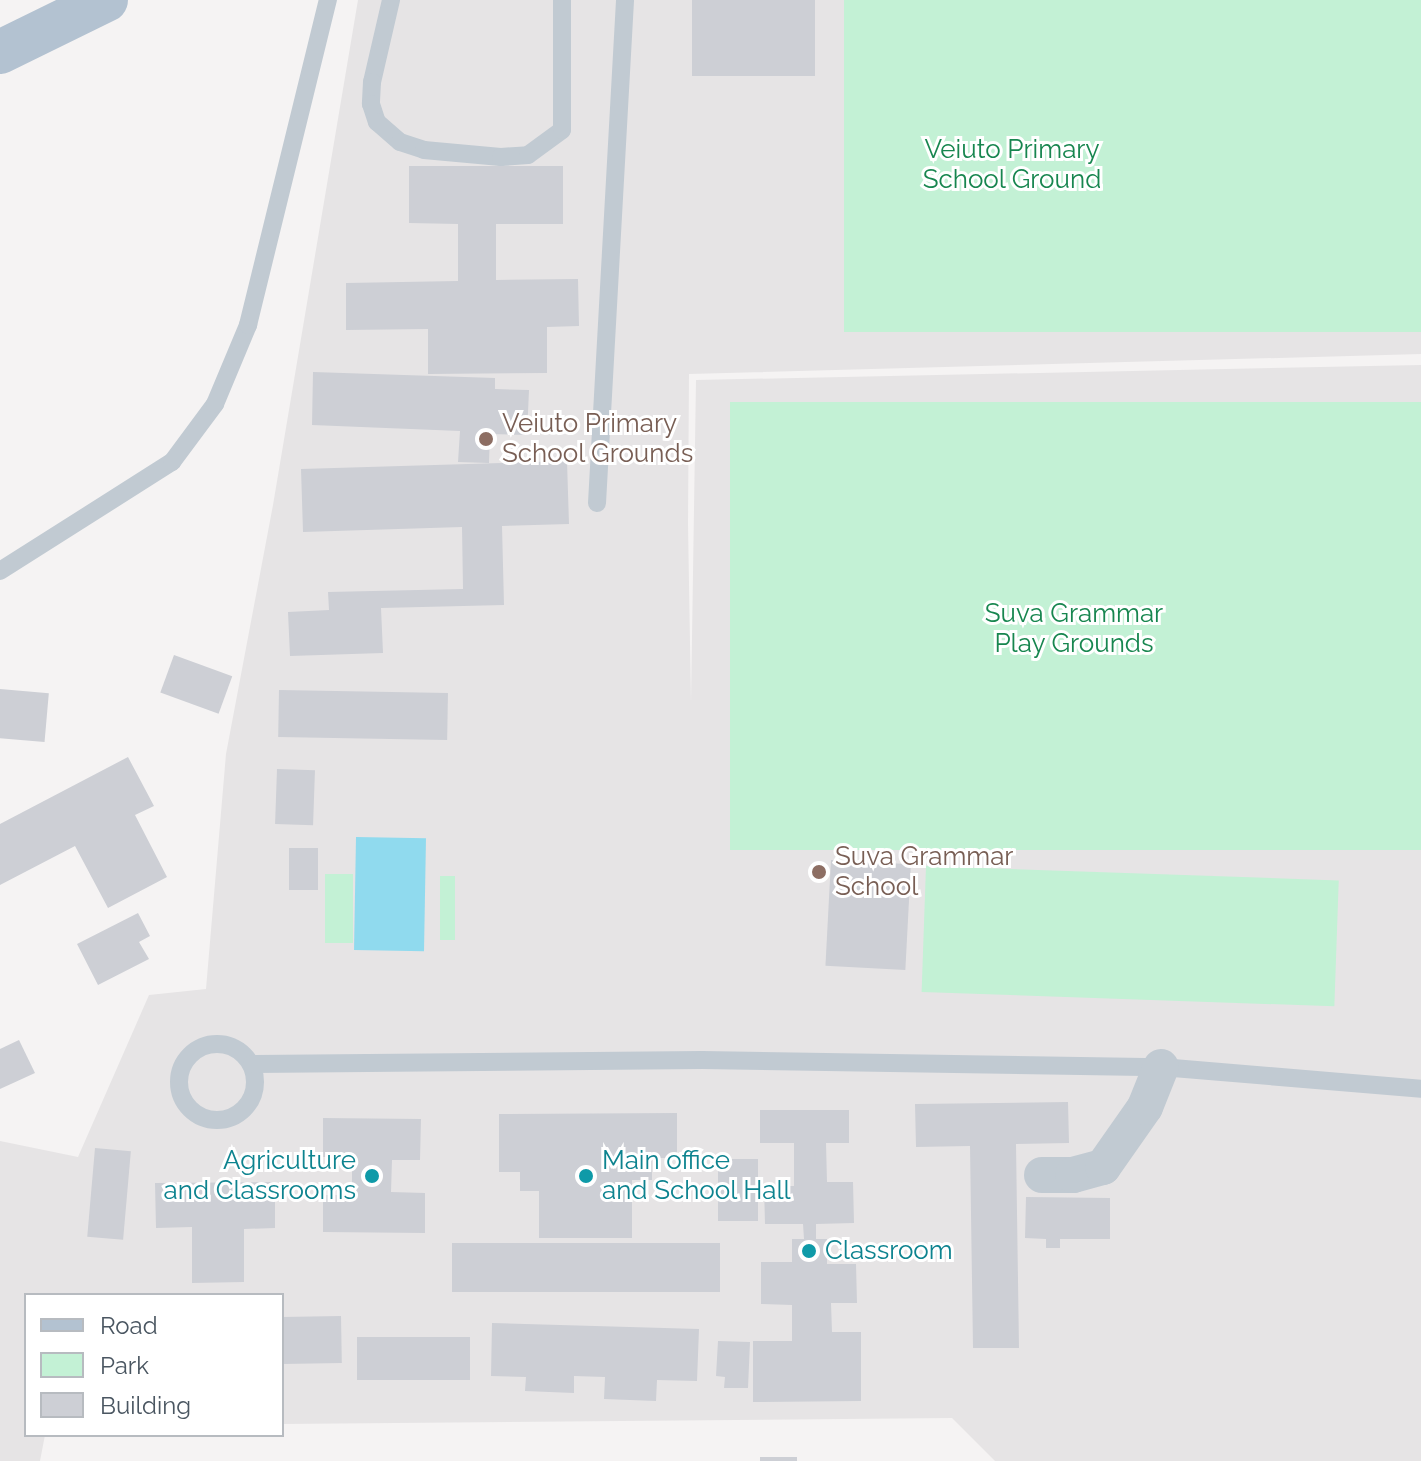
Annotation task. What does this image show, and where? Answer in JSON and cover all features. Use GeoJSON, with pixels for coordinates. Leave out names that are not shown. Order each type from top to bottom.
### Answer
{"type":"FeatureCollection","features":[{"type":"Feature","properties":{"kind":"main road"},"geometry":{"type":"LineString","coordinates":[[0,24],[51,0]]}},
{"type":"Feature","properties":{"kind":"main road"},"geometry":{"type":"LineString","coordinates":[[0,52],[106,0]]}},
{"type":"Feature","properties":{"kind":"street"},"geometry":{"type":"LineString","coordinates":[[1042,1175],[1073,1175],[1103,1167],[1145,1107],[1161,1067]]}},
{"type":"Feature","properties":{"kind":"lane"},"geometry":{"type":"LineString","coordinates":[[0,571],[172,462],[215,404],[248,325],[328,0]]}},
{"type":"Feature","properties":{"kind":"lane"},"geometry":{"type":"LineString","coordinates":[[391,0],[372,82],[371,104],[377,122],[400,142],[424,150],[501,157],[528,155],[562,130],[562,0]]}},
{"type":"Feature","properties":{"kind":"lane"},"geometry":{"type":"LineString","coordinates":[[597,503],[625,0]]}},
{"type":"Feature","properties":{"kind":"lane"},"geometry":{"type":"LineString","coordinates":[[252,1064],[256,1088],[245,1109],[223,1120],[199,1116],[182,1099],[178,1075],[190,1054],[211,1043],[235,1047],[252,1064],[702,1060],[1161,1067],[1421,1089]]}},
{"type":"Feature","properties":{"kind":"shaded area","name":"Suva Grammar School"},"geometry":{"type":"Polygon","coordinates":[[[358,0],[1421,0],[1421,354],[689,374],[688,524],[691,702],[696,380],[1421,365],[1421,1461],[995,1461],[952,1418],[284,1424],[284,1293],[24,1293],[24,1437],[45,1437],[40,1461],[0,1461],[0,1141],[78,1157],[149,995],[206,989],[226,754],[273,505],[358,0]]]}},
{"type":"Feature","properties":{"kind":"green space","name":"Veiuto Primary School Ground"},"geometry":{"type":"Polygon","coordinates":[[[844,0],[1421,0],[1421,332],[844,332],[844,0]]]}},
{"type":"Feature","properties":{"kind":"green space","name":"Suva Grammar Play Grounds"},"geometry":{"type":"Polygon","coordinates":[[[730,402],[1421,402],[1421,850],[730,850],[730,402]]]}},
{"type":"Feature","properties":{"kind":"green space"},"geometry":{"type":"Polygon","coordinates":[[[926,866],[1339,880],[1334,1006],[922,992],[926,866]]]}},
{"type":"Feature","properties":{"kind":"green space"},"geometry":{"type":"Polygon","coordinates":[[[325,874],[353,874],[353,943],[325,943],[325,874]]]}},
{"type":"Feature","properties":{"kind":"green space"},"geometry":{"type":"Polygon","coordinates":[[[440,876],[455,876],[455,940],[440,940],[440,876]]]}},
{"type":"Feature","properties":{"kind":"water"},"geometry":{"type":"Polygon","coordinates":[[[356,837],[426,838],[424,951],[354,950],[356,837]]]}},
{"type":"Feature","properties":{"kind":"building"},"geometry":{"type":"Polygon","coordinates":[[[692,0],[815,0],[815,76],[692,76],[692,0]]]}},
{"type":"Feature","properties":{"kind":"building"},"geometry":{"type":"Polygon","coordinates":[[[409,166],[563,166],[563,224],[496,224],[496,280],[578,279],[579,326],[547,327],[547,373],[428,374],[428,329],[346,330],[346,283],[458,281],[458,224],[409,223],[409,166]]]}},
{"type":"Feature","properties":{"kind":"building"},"geometry":{"type":"Polygon","coordinates":[[[313,372],[495,378],[495,389],[529,390],[527,435],[490,434],[489,463],[458,462],[460,431],[312,425],[313,372]]]}},
{"type":"Feature","properties":{"kind":"building"},"geometry":{"type":"Polygon","coordinates":[[[567,461],[569,524],[502,526],[504,605],[381,608],[383,653],[290,656],[288,612],[329,610],[328,592],[463,589],[462,527],[303,532],[301,469],[567,461]]]}},
{"type":"Feature","properties":{"kind":"building"},"geometry":{"type":"Polygon","coordinates":[[[174,655],[232,676],[219,714],[160,693],[174,655]]]}},
{"type":"Feature","properties":{"kind":"building"},"geometry":{"type":"Polygon","coordinates":[[[0,689],[49,693],[45,742],[0,738],[0,689]]]}},
{"type":"Feature","properties":{"kind":"building"},"geometry":{"type":"Polygon","coordinates":[[[279,690],[448,693],[447,740],[278,737],[279,690]]]}},
{"type":"Feature","properties":{"kind":"building"},"geometry":{"type":"Polygon","coordinates":[[[128,757],[154,806],[135,815],[167,877],[108,908],[75,846],[0,885],[0,824],[128,757]]]}},
{"type":"Feature","properties":{"kind":"building"},"geometry":{"type":"Polygon","coordinates":[[[277,769],[315,770],[313,825],[275,824],[277,769]]]}},
{"type":"Feature","properties":{"kind":"building"},"geometry":{"type":"Polygon","coordinates":[[[289,848],[318,848],[318,890],[289,890],[289,848]]]}},
{"type":"Feature","properties":{"kind":"building"},"geometry":{"type":"Polygon","coordinates":[[[831,860],[911,864],[905,970],[825,966],[831,860]]]}},
{"type":"Feature","properties":{"kind":"building"},"geometry":{"type":"Polygon","coordinates":[[[138,913],[150,936],[139,942],[149,959],[98,985],[77,944],[138,913]]]}},
{"type":"Feature","properties":{"kind":"building"},"geometry":{"type":"Polygon","coordinates":[[[19,1040],[35,1073],[0,1089],[0,1049],[19,1040]]]}},
{"type":"Feature","properties":{"kind":"building"},"geometry":{"type":"Polygon","coordinates":[[[1068,1102],[1069,1143],[1016,1144],[1019,1348],[973,1348],[970,1146],[916,1147],[915,1104],[1068,1102]]]}},
{"type":"Feature","properties":{"kind":"building","name":"Classroom"},"geometry":{"type":"Polygon","coordinates":[[[760,1110],[849,1110],[849,1143],[826,1143],[827,1182],[853,1182],[854,1223],[816,1224],[816,1239],[827,1239],[827,1264],[856,1264],[857,1303],[831,1303],[832,1332],[861,1332],[861,1401],[753,1402],[753,1341],[792,1341],[792,1305],[761,1304],[761,1262],[792,1262],[792,1239],[804,1239],[803,1224],[765,1224],[764,1186],[794,1186],[794,1143],[760,1143],[760,1110]]]}},
{"type":"Feature","properties":{"kind":"building","name":"Main office and School Hall"},"geometry":{"type":"Polygon","coordinates":[[[677,1113],[677,1158],[652,1158],[652,1180],[632,1180],[632,1238],[539,1238],[539,1191],[520,1191],[520,1172],[499,1172],[499,1114],[677,1113]]]}},
{"type":"Feature","properties":{"kind":"building","name":"Agriculture and Classrooms"},"geometry":{"type":"Polygon","coordinates":[[[323,1118],[421,1119],[420,1160],[392,1160],[391,1192],[425,1193],[425,1233],[323,1232],[323,1195],[352,1195],[352,1157],[323,1157],[323,1118]]]}},
{"type":"Feature","properties":{"kind":"building"},"geometry":{"type":"Polygon","coordinates":[[[95,1148],[131,1151],[123,1240],[87,1237],[95,1148]]]}},
{"type":"Feature","properties":{"kind":"building"},"geometry":{"type":"Polygon","coordinates":[[[718,1159],[758,1159],[758,1221],[718,1221],[718,1159]]]}},
{"type":"Feature","properties":{"kind":"building"},"geometry":{"type":"Polygon","coordinates":[[[275,1182],[275,1228],[244,1229],[244,1282],[192,1283],[192,1227],[156,1228],[155,1183],[275,1182]]]}},
{"type":"Feature","properties":{"kind":"building"},"geometry":{"type":"Polygon","coordinates":[[[1026,1197],[1110,1198],[1110,1239],[1060,1239],[1060,1248],[1046,1248],[1046,1239],[1025,1238],[1026,1197]]]}},
{"type":"Feature","properties":{"kind":"building"},"geometry":{"type":"Polygon","coordinates":[[[452,1243],[720,1243],[720,1292],[452,1292],[452,1243]]]}},
{"type":"Feature","properties":{"kind":"building"},"geometry":{"type":"Polygon","coordinates":[[[341,1316],[342,1363],[284,1364],[284,1317],[341,1316]]]}},
{"type":"Feature","properties":{"kind":"building"},"geometry":{"type":"Polygon","coordinates":[[[492,1323],[699,1329],[697,1381],[657,1380],[656,1401],[604,1399],[605,1377],[574,1376],[574,1393],[525,1391],[526,1377],[491,1376],[492,1323]]]}},
{"type":"Feature","properties":{"kind":"building"},"geometry":{"type":"Polygon","coordinates":[[[357,1337],[470,1337],[470,1380],[357,1380],[357,1337]]]}},
{"type":"Feature","properties":{"kind":"building"},"geometry":{"type":"Polygon","coordinates":[[[718,1341],[750,1342],[748,1388],[724,1388],[725,1377],[716,1376],[718,1341]]]}},
{"type":"Feature","properties":{"kind":"building"},"geometry":{"type":"Polygon","coordinates":[[[760,1457],[797,1457],[797,1461],[760,1461],[760,1457]]]}},
{"type":"Feature","properties":{"kind":"place","name":"Veiuto Primary School Grounds"},"geometry":{"type":"Point","coordinates":[486,439]}},
{"type":"Feature","properties":{"kind":"place","name":"Suva Grammar School"},"geometry":{"type":"Point","coordinates":[819,872]}},
{"type":"Feature","properties":{"kind":"place","name":"Agriculture and Classrooms"},"geometry":{"type":"Point","coordinates":[372,1176]}},
{"type":"Feature","properties":{"kind":"place","name":"Main office and School Hall"},"geometry":{"type":"Point","coordinates":[586,1176]}},
{"type":"Feature","properties":{"kind":"place","name":"Classroom"},"geometry":{"type":"Point","coordinates":[809,1251]}}]}
